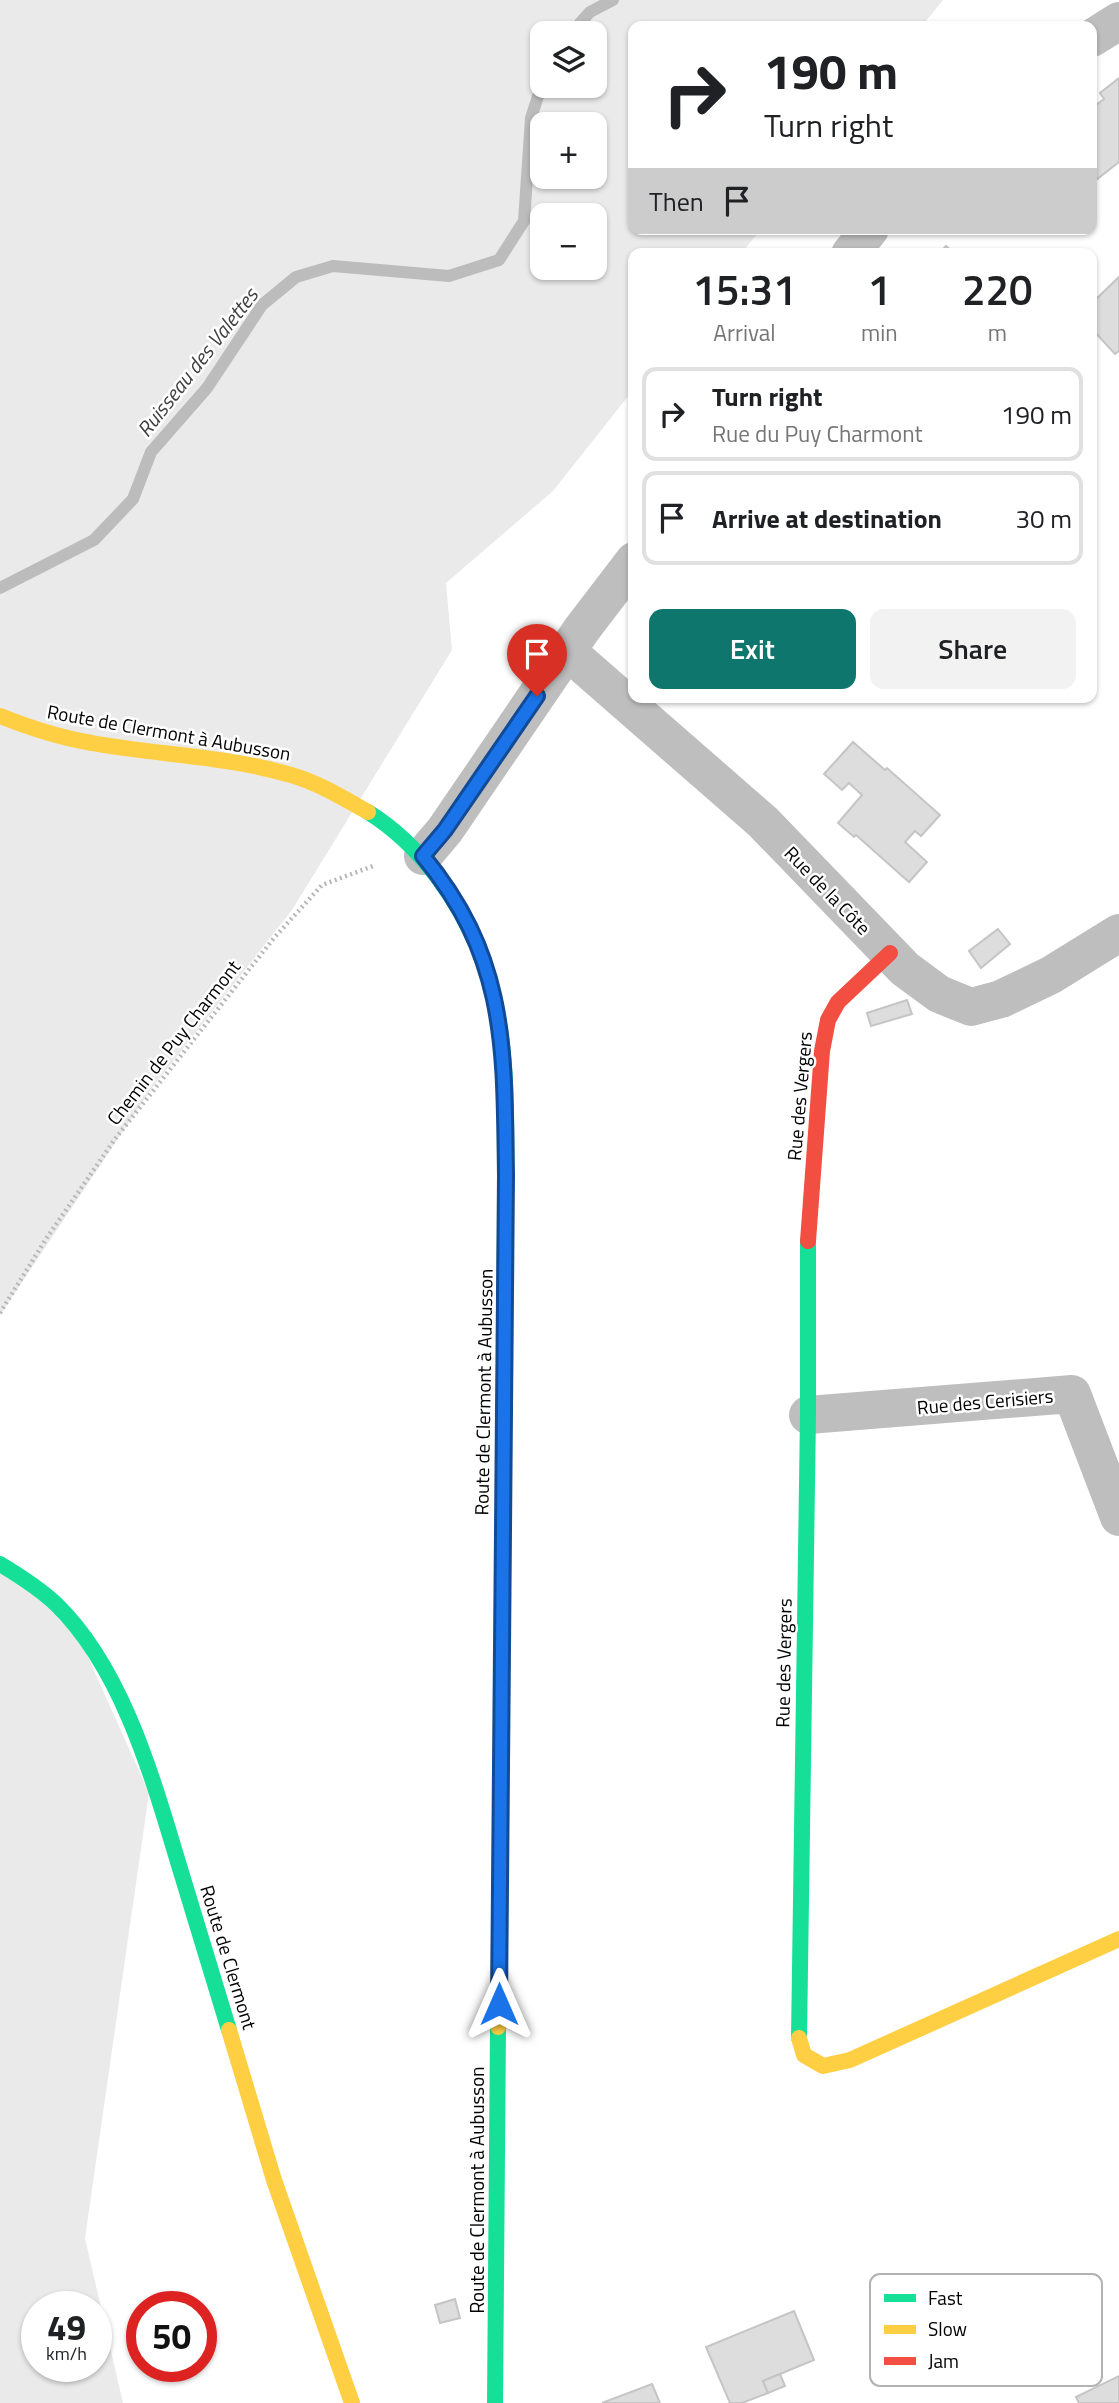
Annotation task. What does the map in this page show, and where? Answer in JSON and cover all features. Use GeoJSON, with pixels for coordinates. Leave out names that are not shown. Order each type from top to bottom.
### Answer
{"type":"FeatureCollection","features":[{"type":"Feature","properties":{"kind":"street"},"geometry":{"type":"LineString","coordinates":[[1097,35],[1119,21]]}},
{"type":"Feature","properties":{"kind":"street"},"geometry":{"type":"LineString","coordinates":[[423,856],[445,830],[567,652],[628,569]]}},
{"type":"Feature","properties":{"kind":"street","name":"Rue de la Côte"},"geometry":{"type":"LineString","coordinates":[[567,652],[763,822],[905,969],[939,994],[971,1007],[1001,999],[1051,975],[1119,933]]}},
{"type":"Feature","properties":{"kind":"street","name":"Route de Clermont à Aubusson"},"geometry":{"type":"LineString","coordinates":[[0,716],[29,728],[99,744],[250,764],[311,781],[345,796],[377,817],[423,856],[449,890],[475,935],[483,957],[496,1006],[504,1089],[506,1175],[495,2403]]}},
{"type":"Feature","properties":{"kind":"street","name":"Rue des Vergers"},"geometry":{"type":"LineString","coordinates":[[890,953],[838,1002],[828,1020],[822,1051],[806,1262],[808,1415],[798,2034],[804,2055],[823,2066],[850,2060],[1119,1939]]}},
{"type":"Feature","properties":{"kind":"street","name":"Rue des Cerisiers"},"geometry":{"type":"LineString","coordinates":[[808,1415],[1072,1394],[1119,1517]]}},
{"type":"Feature","properties":{"kind":"street","name":"Route de Clermont"},"geometry":{"type":"LineString","coordinates":[[0,1564],[34,1585],[62,1610],[89,1645],[113,1684],[136,1735],[156,1790],[274,2180],[352,2403]]}},
{"type":"Feature","properties":{"kind":"path","name":"Chemin de Puy Charmont"},"geometry":{"type":"LineString","coordinates":[[0,1313],[46,1239],[115,1139],[274,937],[322,885],[375,865],[423,856]]}},
{"type":"Feature","properties":{"kind":"shaded area"},"geometry":{"type":"Polygon","coordinates":[[[0,0],[943,0],[926,21],[628,21],[628,235],[756,235],[746,248],[628,248],[628,396],[553,491],[446,583],[452,650],[292,910],[152,1088],[0,1315],[0,0]]]}},
{"type":"Feature","properties":{"kind":"shaded area"},"geometry":{"type":"Polygon","coordinates":[[[0,1563],[65,1606],[149,1793],[85,2238],[97,2291],[21,2291],[21,2382],[112,2382],[112,2355],[123,2403],[0,2403],[0,1563]]]}},
{"type":"Feature","properties":{"kind":"building"},"geometry":{"type":"Polygon","coordinates":[[[1119,78],[1119,162],[1097,179],[1097,104],[1104,99],[1100,93],[1119,78]]]}},
{"type":"Feature","properties":{"kind":"building"},"geometry":{"type":"Polygon","coordinates":[[[1119,277],[1119,351],[1115,354],[1097,334],[1097,298],[1119,277]]]}},
{"type":"Feature","properties":{"kind":"building"},"geometry":{"type":"Polygon","coordinates":[[[853,742],[940,815],[921,836],[915,831],[905,842],[927,862],[909,882],[856,835],[854,837],[838,823],[862,795],[849,783],[842,790],[824,774],[853,742]]]}},
{"type":"Feature","properties":{"kind":"building"},"geometry":{"type":"Polygon","coordinates":[[[998,929],[1010,944],[981,968],[969,951],[998,929]]]}},
{"type":"Feature","properties":{"kind":"building"},"geometry":{"type":"Polygon","coordinates":[[[907,1000],[912,1014],[871,1026],[867,1013],[907,1000]]]}},
{"type":"Feature","properties":{"kind":"building"},"geometry":{"type":"Polygon","coordinates":[[[455,2299],[460,2318],[440,2323],[435,2305],[455,2299]]]}},
{"type":"Feature","properties":{"kind":"building"},"geometry":{"type":"Polygon","coordinates":[[[794,2311],[814,2360],[763,2381],[768,2393],[742,2403],[730,2403],[706,2347],[794,2311]]]}},
{"type":"Feature","properties":{"kind":"building"},"geometry":{"type":"Polygon","coordinates":[[[780,2374],[785,2386],[768,2393],[763,2381],[780,2374]]]}},
{"type":"Feature","properties":{"kind":"building"},"geometry":{"type":"Polygon","coordinates":[[[1119,2376],[1119,2403],[1079,2403],[1076,2397],[1119,2376]]]}},
{"type":"Feature","properties":{"kind":"building"},"geometry":{"type":"Polygon","coordinates":[[[652,2384],[660,2403],[602,2403],[652,2384]]]}},
{"type":"Feature","properties":{"kind":"waterway","name":"Ruisseau des Valettes"},"geometry":{"type":"LineString","coordinates":[[582,21],[590,12],[613,0]]}},
{"type":"Feature","properties":{"kind":"waterway","name":"Ruisseau des Valettes"},"geometry":{"type":"LineString","coordinates":[[0,588],[94,540],[133,499],[151,452],[207,388],[262,305],[296,277],[333,266],[449,276],[499,260],[524,221],[531,118],[537,98]]}},
{"type":"Feature","properties":{"kind":"traffic: fast"},"geometry":{"type":"LineString","coordinates":[[368,812],[387,825],[422,858],[451,896],[474,938],[493,991],[506,1095],[503,1546]]}},
{"type":"Feature","properties":{"kind":"traffic: fast"},"geometry":{"type":"LineString","coordinates":[[799,2038],[808,1241]]}},
{"type":"Feature","properties":{"kind":"traffic: fast"},"geometry":{"type":"LineString","coordinates":[[0,1564],[29,1582],[56,1604],[79,1630],[117,1691],[157,1794],[229,2030]]}},
{"type":"Feature","properties":{"kind":"traffic: fast"},"geometry":{"type":"LineString","coordinates":[[495,2403],[498,2027]]}},
{"type":"Feature","properties":{"kind":"traffic: slow"},"geometry":{"type":"LineString","coordinates":[[0,716],[80,741],[242,764],[291,775],[321,787],[368,812]]}},
{"type":"Feature","properties":{"kind":"traffic: slow"},"geometry":{"type":"LineString","coordinates":[[498,2027],[503,1546]]}},
{"type":"Feature","properties":{"kind":"traffic: slow"},"geometry":{"type":"LineString","coordinates":[[799,2038],[804,2055],[823,2066],[850,2060],[1119,1939]]}},
{"type":"Feature","properties":{"kind":"traffic: slow"},"geometry":{"type":"LineString","coordinates":[[229,2030],[274,2180],[352,2403]]}},
{"type":"Feature","properties":{"kind":"traffic: jam"},"geometry":{"type":"LineString","coordinates":[[808,1241],[822,1051],[828,1020],[838,1002],[890,953]]}},
{"type":"Feature","properties":{"kind":"route"},"geometry":{"type":"LineString","coordinates":[[499,2004],[506,1175],[503,1062],[496,1006],[475,935],[449,890],[423,856],[445,830],[537,696]]}}]}
